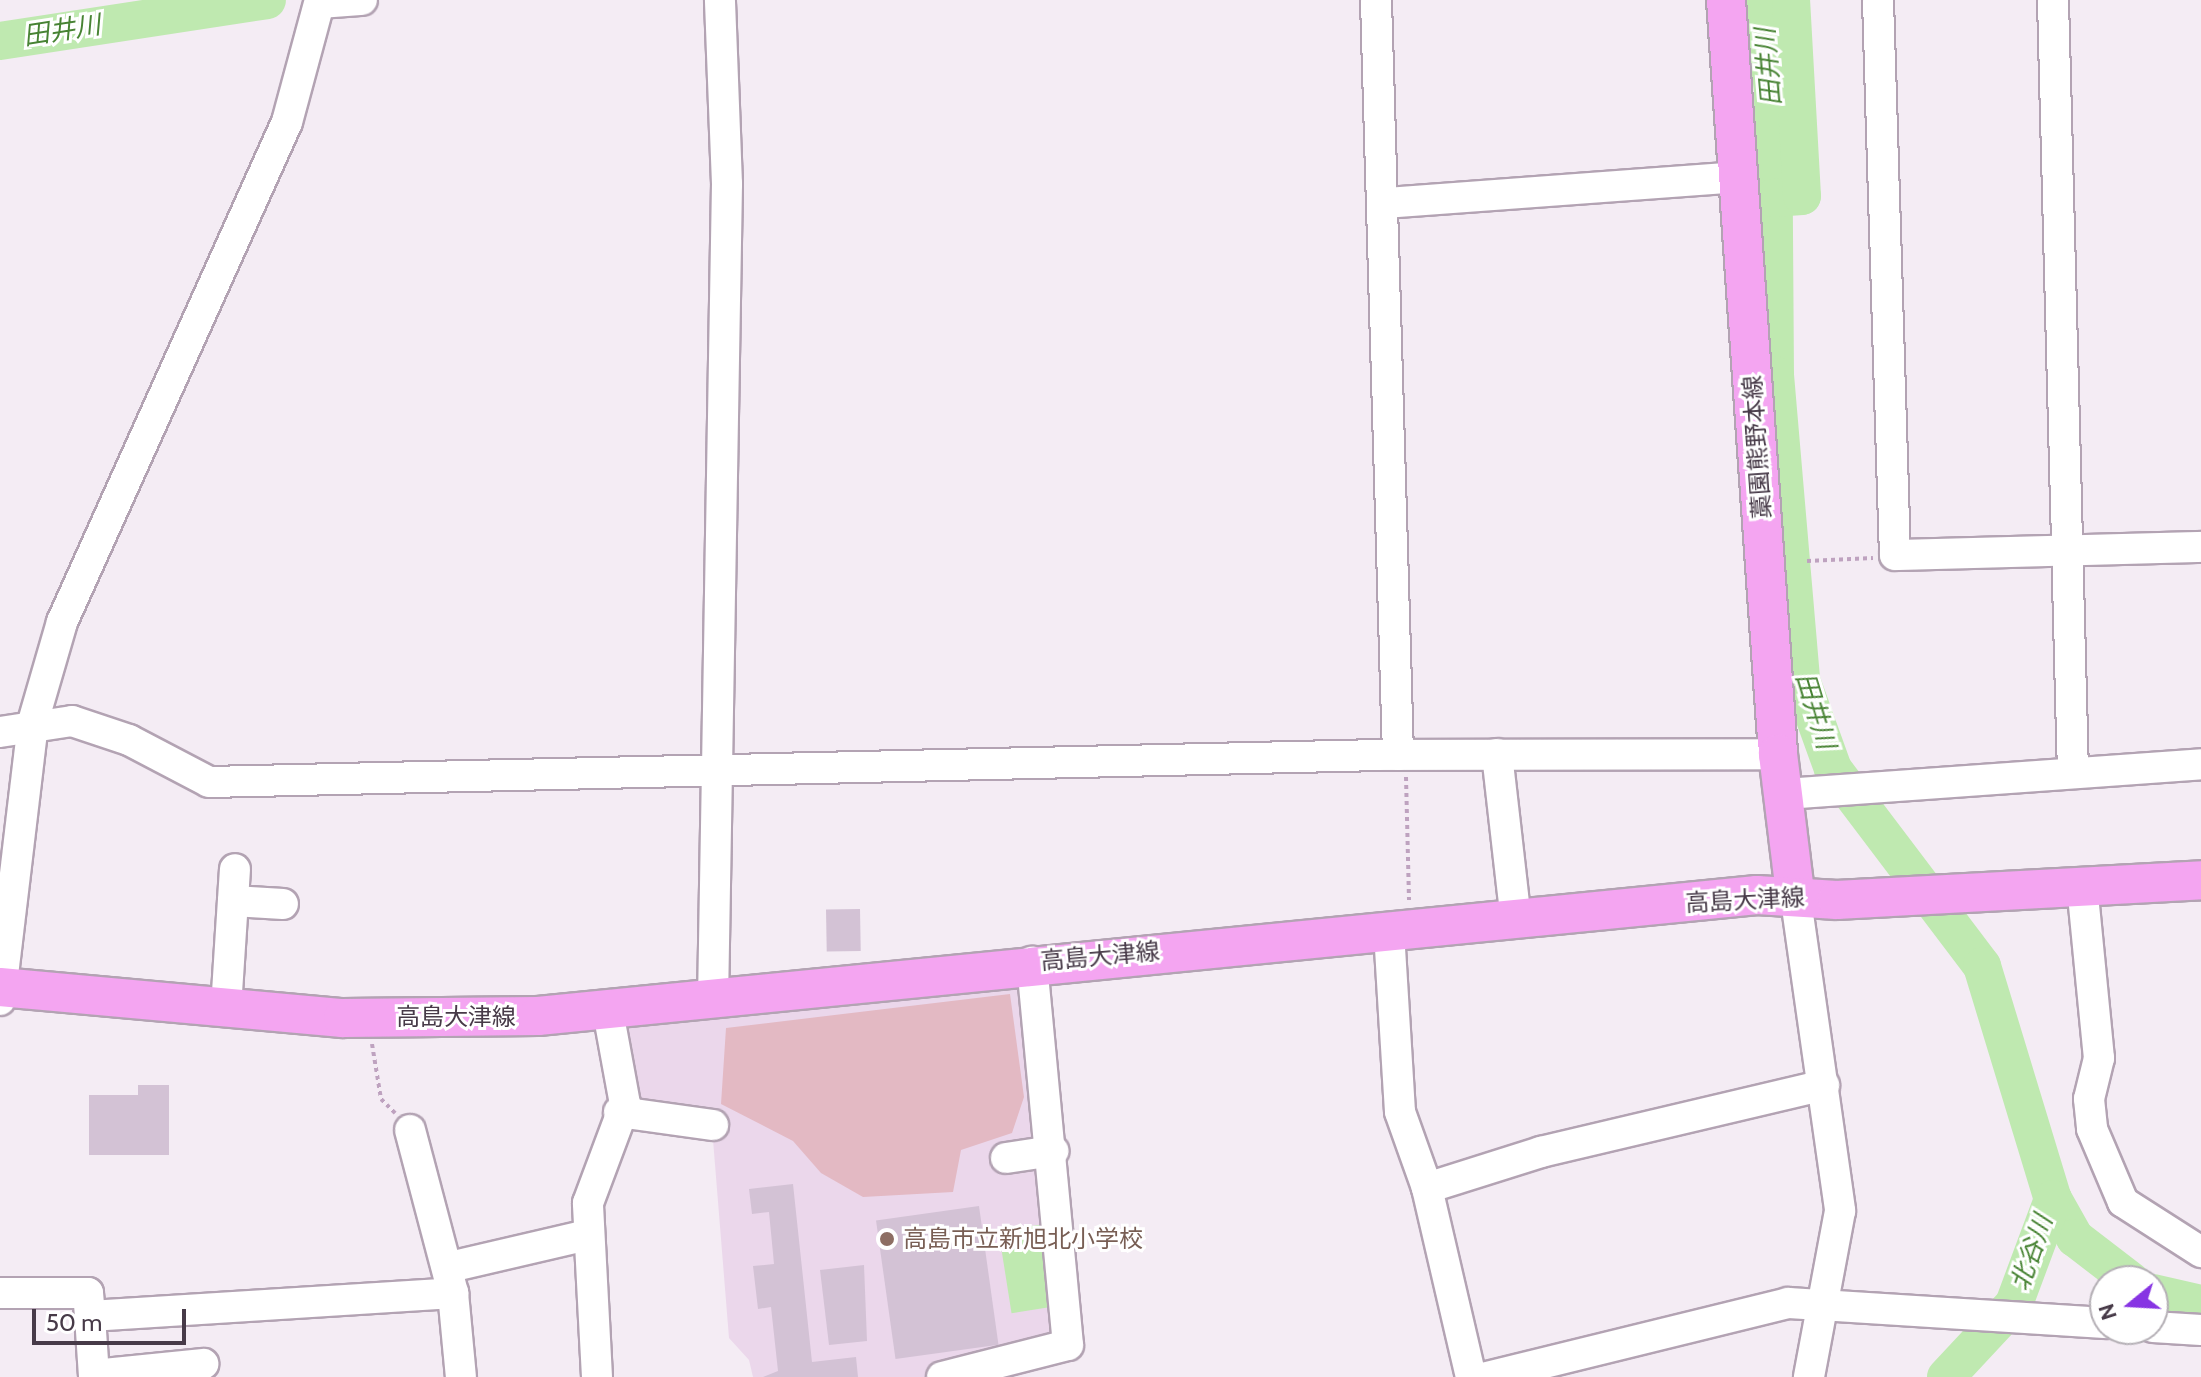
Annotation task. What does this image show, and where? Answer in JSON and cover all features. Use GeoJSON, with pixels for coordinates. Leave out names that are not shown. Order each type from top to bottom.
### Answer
{"type":"FeatureCollection","features":[{"type":"Feature","properties":{"kind":"main road","name":"藁園熊野本線"},"geometry":{"type":"LineString","coordinates":[[1726,0],[1778,754],[1786,794],[1795,893]]}},
{"type":"Feature","properties":{"kind":"main road","name":"高島大津線"},"geometry":{"type":"LineString","coordinates":[[1,992],[370,1018],[608,1011],[713,1002],[1032,962],[1400,932],[1795,893],[1837,900],[2201,880]]}},
{"type":"Feature","properties":{"kind":"street"},"geometry":{"type":"LineString","coordinates":[[1,992],[33,722],[62,622],[287,122],[321,1],[362,0]]}},
{"type":"Feature","properties":{"kind":"street"},"geometry":{"type":"LineString","coordinates":[[713,1002],[727,184],[720,0]]}},
{"type":"Feature","properties":{"kind":"street"},"geometry":{"type":"LineString","coordinates":[[1376,0],[1385,203],[1398,755]]}},
{"type":"Feature","properties":{"kind":"street"},"geometry":{"type":"LineString","coordinates":[[1878,0],[1895,555],[2201,547]]}},
{"type":"Feature","properties":{"kind":"street"},"geometry":{"type":"LineString","coordinates":[[2053,0],[2073,772]]}},
{"type":"Feature","properties":{"kind":"street"},"geometry":{"type":"LineString","coordinates":[[1385,203],[1738,177]]}},
{"type":"Feature","properties":{"kind":"street"},"geometry":{"type":"LineString","coordinates":[[0,732],[33,722],[72,721],[129,740],[209,782],[715,767],[1398,755],[1778,754]]}},
{"type":"Feature","properties":{"kind":"street"},"geometry":{"type":"LineString","coordinates":[[1497,754],[1516,921]]}},
{"type":"Feature","properties":{"kind":"street"},"geometry":{"type":"LineString","coordinates":[[1786,794],[1877,784],[2201,764]]}},
{"type":"Feature","properties":{"kind":"street"},"geometry":{"type":"LineString","coordinates":[[226,1008],[235,869]]}},
{"type":"Feature","properties":{"kind":"street"},"geometry":{"type":"LineString","coordinates":[[2082,885],[2099,1058],[2089,1099],[2092,1129],[2123,1202],[2201,1252]]}},
{"type":"Feature","properties":{"kind":"street"},"geometry":{"type":"LineString","coordinates":[[1795,893],[1840,1211],[1826,1301],[1809,1377]]}},
{"type":"Feature","properties":{"kind":"street"},"geometry":{"type":"LineString","coordinates":[[233,901],[283,904]]}},
{"type":"Feature","properties":{"kind":"street"},"geometry":{"type":"LineString","coordinates":[[1400,932],[1400,1112],[1427,1188],[1471,1377]]}},
{"type":"Feature","properties":{"kind":"street"},"geometry":{"type":"LineString","coordinates":[[942,1377],[1068,1345],[1053,1151],[1032,962]]}},
{"type":"Feature","properties":{"kind":"street"},"geometry":{"type":"LineString","coordinates":[[597,1377],[588,1203],[619,1112],[625,1104],[608,1011]]}},
{"type":"Feature","properties":{"kind":"street"},"geometry":{"type":"LineString","coordinates":[[1427,1188],[1541,1152],[1824,1085]]}},
{"type":"Feature","properties":{"kind":"street"},"geometry":{"type":"LineString","coordinates":[[619,1112],[713,1125]]}},
{"type":"Feature","properties":{"kind":"street"},"geometry":{"type":"LineString","coordinates":[[410,1130],[451,1280],[461,1377]]}},
{"type":"Feature","properties":{"kind":"street"},"geometry":{"type":"LineString","coordinates":[[1006,1158],[1053,1151]]}},
{"type":"Feature","properties":{"kind":"street"},"geometry":{"type":"LineString","coordinates":[[90,1316],[451,1280],[588,1235]]}},
{"type":"Feature","properties":{"kind":"street"},"geometry":{"type":"LineString","coordinates":[[0,1293],[88,1293],[94,1376],[203,1364]]}},
{"type":"Feature","properties":{"kind":"street"},"geometry":{"type":"LineString","coordinates":[[1487,1377],[1788,1303],[1826,1301],[2089,1322]]}},
{"type":"Feature","properties":{"kind":"street"},"geometry":{"type":"LineString","coordinates":[[2169,1328],[2201,1330]]}},
{"type":"Feature","properties":{"kind":"path"},"geometry":{"type":"LineString","coordinates":[[1807,561],[1895,555]]}},
{"type":"Feature","properties":{"kind":"path"},"geometry":{"type":"LineString","coordinates":[[1398,755],[1406,761],[1400,932]]}},
{"type":"Feature","properties":{"kind":"path"},"geometry":{"type":"LineString","coordinates":[[370,1018],[381,1099],[410,1130]]}},
{"type":"Feature","properties":{"kind":"shaded area","name":"高島市立新旭北小学校"},"geometry":{"type":"Polygon","coordinates":[[[1019,976],[1054,1332],[1045,1342],[930,1369],[927,1377],[753,1377],[749,1360],[729,1338],[711,1115],[635,1108],[621,1021],[1019,976]]]}},
{"type":"Feature","properties":{"kind":"shaded area"},"geometry":{"type":"Polygon","coordinates":[[[1010,994],[1024,1097],[1012,1133],[961,1150],[953,1192],[863,1197],[821,1173],[793,1141],[721,1104],[726,1028],[1010,994]]]}},
{"type":"Feature","properties":{"kind":"shaded area"},"geometry":{"type":"Polygon","coordinates":[[[1044,1224],[1057,1306],[1012,1313],[999,1231],[1044,1224]]]}},
{"type":"Feature","properties":{"kind":"building"},"geometry":{"type":"Polygon","coordinates":[[[860,909],[861,951],[827,952],[826,910],[860,909]]]}},
{"type":"Feature","properties":{"kind":"building"},"geometry":{"type":"Polygon","coordinates":[[[138,1085],[169,1085],[169,1155],[89,1155],[89,1095],[138,1095],[138,1085]]]}},
{"type":"Feature","properties":{"kind":"building"},"geometry":{"type":"Polygon","coordinates":[[[793,1184],[812,1362],[856,1357],[858,1377],[763,1377],[778,1371],[771,1307],[758,1309],[753,1266],[774,1264],[769,1212],[752,1214],[749,1189],[793,1184]]]}},
{"type":"Feature","properties":{"kind":"building"},"geometry":{"type":"Polygon","coordinates":[[[979,1206],[998,1345],[895,1359],[876,1220],[979,1206]]]}},
{"type":"Feature","properties":{"kind":"building"},"geometry":{"type":"Polygon","coordinates":[[[864,1265],[867,1341],[829,1345],[820,1270],[864,1265]]]}},
{"type":"Feature","properties":{"kind":"waterway","name":"田井川"},"geometry":{"type":"LineString","coordinates":[[0,41],[267,0]]}},
{"type":"Feature","properties":{"kind":"waterway","name":"田井川"},"geometry":{"type":"LineString","coordinates":[[1762,0],[1773,91],[1775,375],[1801,680],[1833,769],[1982,966],[2053,1199],[2075,1238],[2110,1265]]}},
{"type":"Feature","properties":{"kind":"waterway"},"geometry":{"type":"LineString","coordinates":[[1773,198],[1802,196],[1791,0]]}},
{"type":"Feature","properties":{"kind":"waterway","name":"北谷川"},"geometry":{"type":"LineString","coordinates":[[1946,1377],[2014,1304],[2053,1199]]}},
{"type":"Feature","properties":{"kind":"waterway","name":"田井川"},"geometry":{"type":"LineString","coordinates":[[2169,1297],[2201,1304]]}},
{"type":"Feature","properties":{"kind":"place","name":"高島市立新旭北小学校"},"geometry":{"type":"Point","coordinates":[887,1239]}}]}
